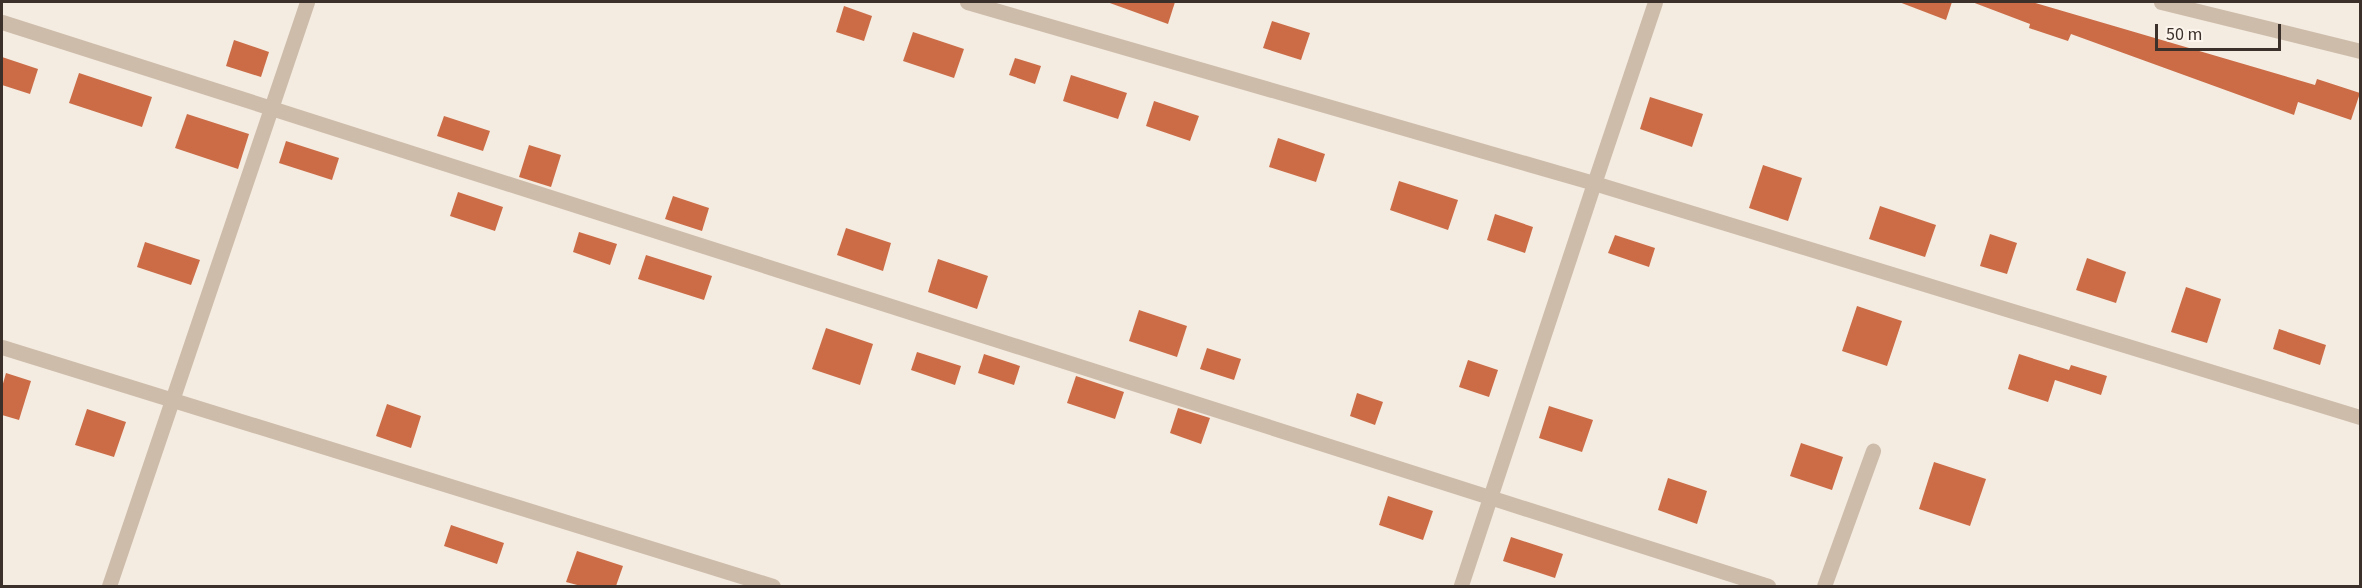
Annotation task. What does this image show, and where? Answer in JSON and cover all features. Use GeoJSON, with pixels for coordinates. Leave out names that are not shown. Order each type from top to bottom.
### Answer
{"type":"FeatureCollection","features":[{"type":"Feature","properties":{"kind":"street"},"geometry":{"type":"LineString","coordinates":[[109,586],[170,400],[307,2]]}},
{"type":"Feature","properties":{"kind":"street"},"geometry":{"type":"LineString","coordinates":[[968,2],[1594,183],[2361,417]]}},
{"type":"Feature","properties":{"kind":"street"},"geometry":{"type":"LineString","coordinates":[[1461,586],[1655,2]]}},
{"type":"Feature","properties":{"kind":"street"},"geometry":{"type":"LineString","coordinates":[[2161,2],[2361,51]]}},
{"type":"Feature","properties":{"kind":"street"},"geometry":{"type":"LineString","coordinates":[[2,22],[271,106],[1768,586]]}},
{"type":"Feature","properties":{"kind":"street"},"geometry":{"type":"LineString","coordinates":[[2,347],[773,586]]}},
{"type":"Feature","properties":{"kind":"street"},"geometry":{"type":"LineString","coordinates":[[1824,586],[1872,451]]}},
{"type":"Feature","properties":{"kind":"building"},"geometry":{"type":"Polygon","coordinates":[[[1107,2],[1175,2],[1168,24],[1107,2]]]}},
{"type":"Feature","properties":{"kind":"building"},"geometry":{"type":"Polygon","coordinates":[[[1899,2],[1952,2],[1946,20],[1899,2]]]}},
{"type":"Feature","properties":{"kind":"building"},"geometry":{"type":"Polygon","coordinates":[[[1972,2],[2032,2],[2315,85],[2317,79],[2360,93],[2351,120],[2298,102],[2294,115],[2071,34],[2068,41],[2029,28],[2030,24],[1972,2]]]}},
{"type":"Feature","properties":{"kind":"building"},"geometry":{"type":"Polygon","coordinates":[[[844,6],[872,16],[864,41],[836,32],[844,6]]]}},
{"type":"Feature","properties":{"kind":"building"},"geometry":{"type":"Polygon","coordinates":[[[1272,21],[1310,33],[1301,60],[1263,48],[1272,21]]]}},
{"type":"Feature","properties":{"kind":"building"},"geometry":{"type":"Polygon","coordinates":[[[913,32],[964,49],[954,78],[903,61],[913,32]]]}},
{"type":"Feature","properties":{"kind":"building"},"geometry":{"type":"Polygon","coordinates":[[[234,40],[269,52],[261,77],[226,66],[234,40]]]}},
{"type":"Feature","properties":{"kind":"building"},"geometry":{"type":"Polygon","coordinates":[[[2,57],[38,69],[30,94],[2,85],[2,57]]]}},
{"type":"Feature","properties":{"kind":"building"},"geometry":{"type":"Polygon","coordinates":[[[1015,58],[1041,66],[1035,84],[1009,75],[1015,58]]]}},
{"type":"Feature","properties":{"kind":"building"},"geometry":{"type":"Polygon","coordinates":[[[79,73],[152,97],[142,127],[69,103],[79,73]]]}},
{"type":"Feature","properties":{"kind":"building"},"geometry":{"type":"Polygon","coordinates":[[[1071,75],[1127,93],[1118,119],[1063,101],[1071,75]]]}},
{"type":"Feature","properties":{"kind":"building"},"geometry":{"type":"Polygon","coordinates":[[[1650,97],[1703,114],[1692,147],[1640,129],[1650,97]]]}},
{"type":"Feature","properties":{"kind":"building"},"geometry":{"type":"Polygon","coordinates":[[[1154,101],[1199,116],[1190,141],[1146,126],[1154,101]]]}},
{"type":"Feature","properties":{"kind":"building"},"geometry":{"type":"Polygon","coordinates":[[[187,114],[249,134],[238,169],[175,148],[187,114]]]}},
{"type":"Feature","properties":{"kind":"building"},"geometry":{"type":"Polygon","coordinates":[[[444,116],[490,131],[483,151],[437,136],[444,116]]]}},
{"type":"Feature","properties":{"kind":"building"},"geometry":{"type":"Polygon","coordinates":[[[1278,138],[1325,154],[1316,182],[1269,167],[1278,138]]]}},
{"type":"Feature","properties":{"kind":"building"},"geometry":{"type":"Polygon","coordinates":[[[286,141],[339,158],[332,180],[279,163],[286,141]]]}},
{"type":"Feature","properties":{"kind":"building"},"geometry":{"type":"Polygon","coordinates":[[[529,145],[561,155],[551,187],[519,177],[529,145]]]}},
{"type":"Feature","properties":{"kind":"building"},"geometry":{"type":"Polygon","coordinates":[[[1763,165],[1802,178],[1788,221],[1749,208],[1763,165]]]}},
{"type":"Feature","properties":{"kind":"building"},"geometry":{"type":"Polygon","coordinates":[[[1399,181],[1458,200],[1448,230],[1390,210],[1399,181]]]}},
{"type":"Feature","properties":{"kind":"building"},"geometry":{"type":"Polygon","coordinates":[[[458,192],[503,207],[495,231],[450,216],[458,192]]]}},
{"type":"Feature","properties":{"kind":"building"},"geometry":{"type":"Polygon","coordinates":[[[673,196],[709,208],[702,231],[665,219],[673,196]]]}},
{"type":"Feature","properties":{"kind":"building"},"geometry":{"type":"Polygon","coordinates":[[[1880,206],[1936,225],[1925,257],[1869,239],[1880,206]]]}},
{"type":"Feature","properties":{"kind":"building"},"geometry":{"type":"Polygon","coordinates":[[[1495,214],[1533,227],[1525,253],[1487,240],[1495,214]]]}},
{"type":"Feature","properties":{"kind":"building"},"geometry":{"type":"Polygon","coordinates":[[[846,228],[891,243],[883,271],[837,255],[846,228]]]}},
{"type":"Feature","properties":{"kind":"building"},"geometry":{"type":"Polygon","coordinates":[[[579,232],[617,244],[610,265],[573,252],[579,232]]]}},
{"type":"Feature","properties":{"kind":"building"},"geometry":{"type":"Polygon","coordinates":[[[1990,234],[2017,243],[2007,274],[1980,266],[1990,234]]]}},
{"type":"Feature","properties":{"kind":"building"},"geometry":{"type":"Polygon","coordinates":[[[1615,235],[1655,248],[1649,267],[1608,253],[1615,235]]]}},
{"type":"Feature","properties":{"kind":"building"},"geometry":{"type":"Polygon","coordinates":[[[145,242],[200,260],[191,285],[137,267],[145,242]]]}},
{"type":"Feature","properties":{"kind":"building"},"geometry":{"type":"Polygon","coordinates":[[[646,255],[712,276],[704,300],[638,279],[646,255]]]}},
{"type":"Feature","properties":{"kind":"building"},"geometry":{"type":"Polygon","coordinates":[[[2087,258],[2126,272],[2116,303],[2076,290],[2087,258]]]}},
{"type":"Feature","properties":{"kind":"building"},"geometry":{"type":"Polygon","coordinates":[[[938,259],[988,276],[977,309],[928,292],[938,259]]]}},
{"type":"Feature","properties":{"kind":"building"},"geometry":{"type":"Polygon","coordinates":[[[2186,287],[2221,299],[2207,343],[2171,332],[2186,287]]]}},
{"type":"Feature","properties":{"kind":"building"},"geometry":{"type":"Polygon","coordinates":[[[1857,306],[1902,321],[1887,366],[1842,351],[1857,306]]]}},
{"type":"Feature","properties":{"kind":"building"},"geometry":{"type":"Polygon","coordinates":[[[1139,310],[1187,326],[1177,357],[1129,341],[1139,310]]]}},
{"type":"Feature","properties":{"kind":"building"},"geometry":{"type":"Polygon","coordinates":[[[826,328],[873,344],[860,385],[812,369],[826,328]]]}},
{"type":"Feature","properties":{"kind":"building"},"geometry":{"type":"Polygon","coordinates":[[[2279,329],[2326,345],[2320,365],[2273,349],[2279,329]]]}},
{"type":"Feature","properties":{"kind":"building"},"geometry":{"type":"Polygon","coordinates":[[[1207,348],[1241,359],[1234,380],[1200,369],[1207,348]]]}},
{"type":"Feature","properties":{"kind":"building"},"geometry":{"type":"Polygon","coordinates":[[[917,352],[961,366],[955,385],[911,370],[917,352]]]}},
{"type":"Feature","properties":{"kind":"building"},"geometry":{"type":"Polygon","coordinates":[[[984,354],[1020,366],[1014,385],[978,373],[984,354]]]}},
{"type":"Feature","properties":{"kind":"building"},"geometry":{"type":"Polygon","coordinates":[[[2019,354],[2069,370],[2071,365],[2107,376],[2101,395],[2055,380],[2048,402],[2008,389],[2019,354]]]}},
{"type":"Feature","properties":{"kind":"building"},"geometry":{"type":"Polygon","coordinates":[[[1468,360],[1498,370],[1489,397],[1459,387],[1468,360]]]}},
{"type":"Feature","properties":{"kind":"building"},"geometry":{"type":"Polygon","coordinates":[[[6,373],[31,381],[19,420],[2,415],[2,387],[6,373]]]}},
{"type":"Feature","properties":{"kind":"building"},"geometry":{"type":"Polygon","coordinates":[[[1076,376],[1124,392],[1115,419],[1067,403],[1076,376]]]}},
{"type":"Feature","properties":{"kind":"building"},"geometry":{"type":"Polygon","coordinates":[[[1357,393],[1383,402],[1375,425],[1350,416],[1357,393]]]}},
{"type":"Feature","properties":{"kind":"building"},"geometry":{"type":"Polygon","coordinates":[[[387,404],[421,416],[411,448],[376,436],[387,404]]]}},
{"type":"Feature","properties":{"kind":"building"},"geometry":{"type":"Polygon","coordinates":[[[1549,406],[1593,420],[1582,452],[1539,438],[1549,406]]]}},
{"type":"Feature","properties":{"kind":"building"},"geometry":{"type":"Polygon","coordinates":[[[1178,408],[1210,418],[1201,444],[1170,433],[1178,408]]]}},
{"type":"Feature","properties":{"kind":"building"},"geometry":{"type":"Polygon","coordinates":[[[87,409],[126,422],[114,457],[75,445],[87,409]]]}},
{"type":"Feature","properties":{"kind":"building"},"geometry":{"type":"Polygon","coordinates":[[[1801,443],[1843,457],[1832,490],[1790,476],[1801,443]]]}},
{"type":"Feature","properties":{"kind":"building"},"geometry":{"type":"Polygon","coordinates":[[[1934,462],[1986,479],[1970,526],[1919,509],[1934,462]]]}},
{"type":"Feature","properties":{"kind":"building"},"geometry":{"type":"Polygon","coordinates":[[[1668,478],[1707,491],[1697,524],[1658,510],[1668,478]]]}},
{"type":"Feature","properties":{"kind":"building"},"geometry":{"type":"Polygon","coordinates":[[[1388,496],[1433,511],[1423,540],[1379,525],[1388,496]]]}},
{"type":"Feature","properties":{"kind":"building"},"geometry":{"type":"Polygon","coordinates":[[[451,525],[504,543],[497,564],[444,546],[451,525]]]}},
{"type":"Feature","properties":{"kind":"building"},"geometry":{"type":"Polygon","coordinates":[[[1511,537],[1563,554],[1555,578],[1503,561],[1511,537]]]}},
{"type":"Feature","properties":{"kind":"building"},"geometry":{"type":"Polygon","coordinates":[[[577,551],[623,566],[616,586],[581,586],[566,582],[577,551]]]}}]}
